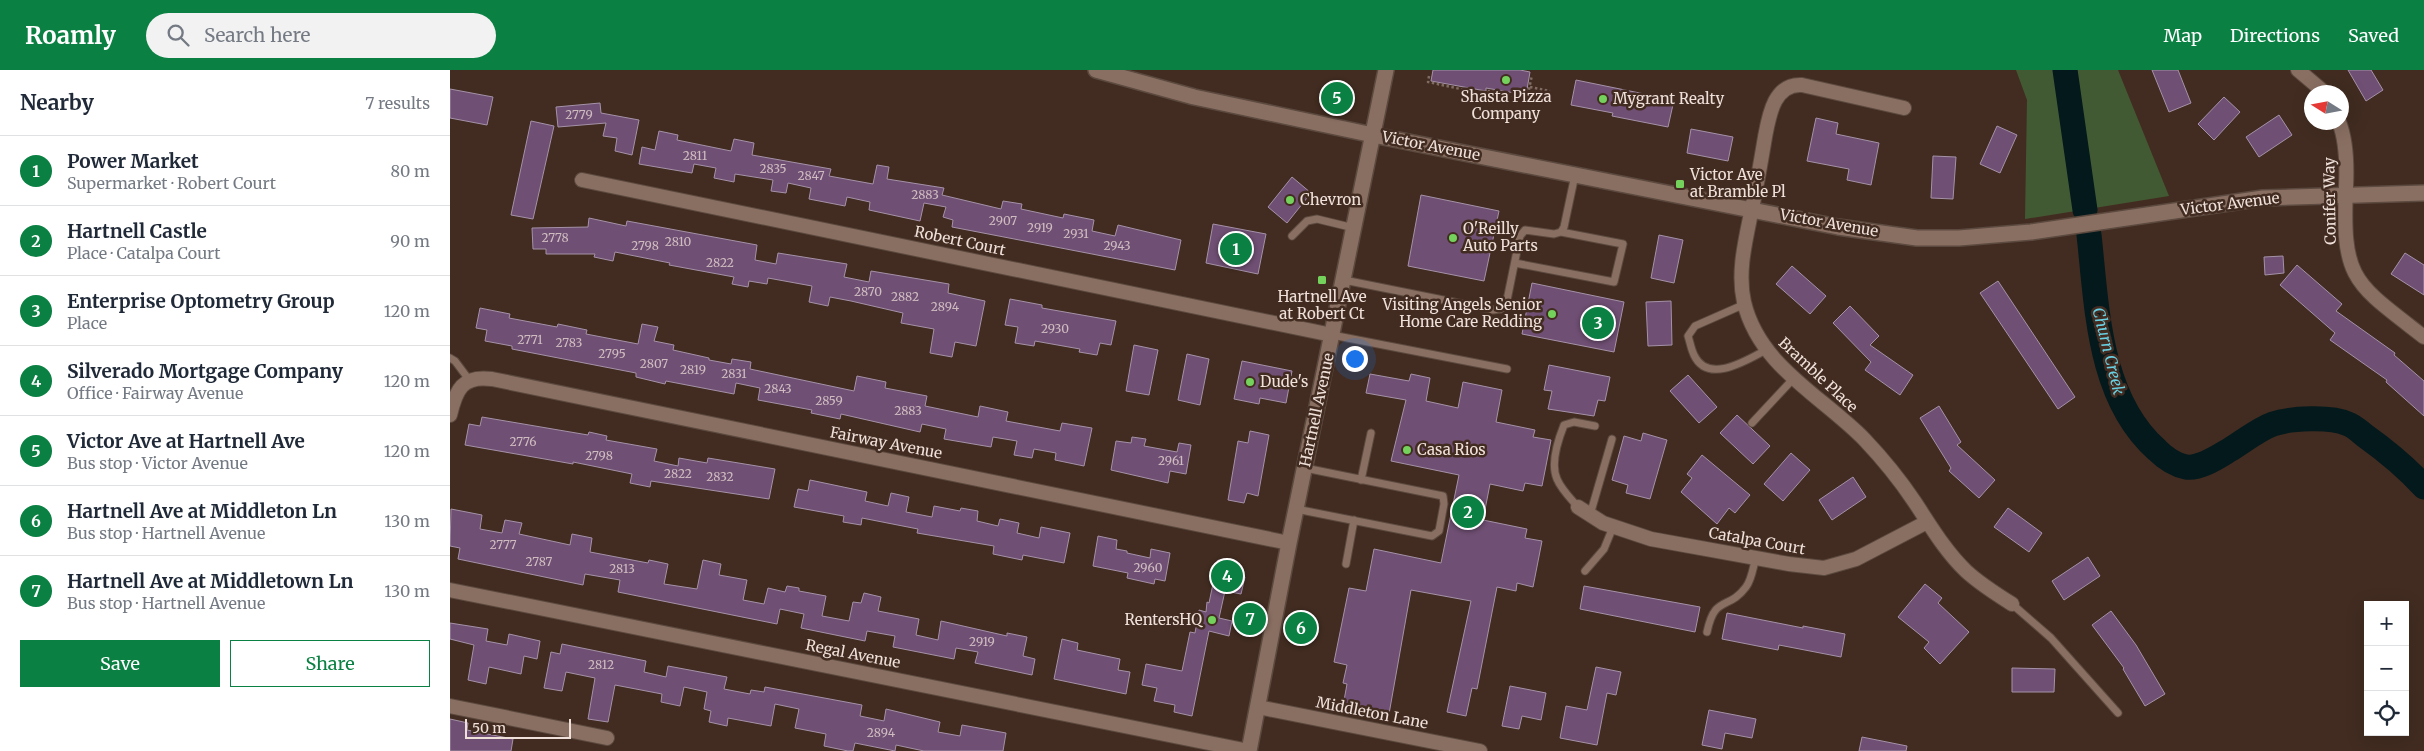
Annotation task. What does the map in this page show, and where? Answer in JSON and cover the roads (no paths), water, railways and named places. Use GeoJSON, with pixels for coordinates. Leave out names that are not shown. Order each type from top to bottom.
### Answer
{"type":"FeatureCollection","features":[{"type":"Feature","properties":{"kind":"main road","name":"Victor Avenue"},"geometry":{"type":"LineString","coordinates":[[1096,70],[1194,97],[1373,135],[1838,227],[1917,238],[1959,238],[2053,229],[2263,198],[2424,193]]}},
{"type":"Feature","properties":{"kind":"main road","name":"Hartnell Avenue"},"geometry":{"type":"LineString","coordinates":[[1249,751],[1289,543],[1386,70]]}},
{"type":"Feature","properties":{"kind":"street"},"geometry":{"type":"LineString","coordinates":[[2298,70],[2316,85]]}},
{"type":"Feature","properties":{"kind":"street","name":"Bramble Place"},"geometry":{"type":"LineString","coordinates":[[1904,108],[1802,85],[1789,86],[1778,96],[1771,109],[1742,271],[1745,304],[1766,350],[1780,366],[1864,440],[1895,476],[1927,522],[1965,570],[1988,589],[2012,604]]}},
{"type":"Feature","properties":{"kind":"street","name":"Conifer Way"},"geometry":{"type":"LineString","coordinates":[[2341,130],[2346,156],[2346,246],[2352,268],[2370,296],[2424,337]]}},
{"type":"Feature","properties":{"kind":"street","name":"Robert Court"},"geometry":{"type":"LineString","coordinates":[[582,180],[1332,335]]}},
{"type":"Feature","properties":{"kind":"street","name":"Fairway Avenue"},"geometry":{"type":"LineString","coordinates":[[473,380],[485,378],[512,383],[1289,543]]}},
{"type":"Feature","properties":{"kind":"street"},"geometry":{"type":"LineString","coordinates":[[450,415],[456,392],[462,385],[473,380]]}},
{"type":"Feature","properties":{"kind":"street","name":"Catalpa Court"},"geometry":{"type":"LineString","coordinates":[[1578,508],[1613,527],[1652,539],[1813,567],[1832,567],[1856,559],[1927,522]]}},
{"type":"Feature","properties":{"kind":"street","name":"Regal Avenue"},"geometry":{"type":"LineString","coordinates":[[450,590],[1249,751]]}},
{"type":"Feature","properties":{"kind":"street"},"geometry":{"type":"LineString","coordinates":[[450,706],[607,738]]}},
{"type":"Feature","properties":{"kind":"street","name":"Middleton Lane"},"geometry":{"type":"LineString","coordinates":[[1258,707],[1480,751]]}},
{"type":"Feature","properties":{"kind":"lane"},"geometry":{"type":"LineString","coordinates":[[1561,232],[1564,227],[1575,174]]}},
{"type":"Feature","properties":{"kind":"lane"},"geometry":{"type":"LineString","coordinates":[[1292,236],[1307,221],[1317,220],[1354,228]]}},
{"type":"Feature","properties":{"kind":"lane"},"geometry":{"type":"LineString","coordinates":[[1344,280],[1493,310],[1501,310],[1506,305],[1520,236],[1525,230],[1554,234],[1561,232],[1623,244],[1614,282],[1515,263]]}},
{"type":"Feature","properties":{"kind":"lane"},"geometry":{"type":"LineString","coordinates":[[1745,304],[1695,326],[1688,336],[1694,356],[1703,367],[1715,370],[1743,362],[1766,350]]}},
{"type":"Feature","properties":{"kind":"lane"},"geometry":{"type":"LineString","coordinates":[[1332,335],[1507,369]]}},
{"type":"Feature","properties":{"kind":"lane"},"geometry":{"type":"LineString","coordinates":[[450,358],[473,380]]}},
{"type":"Feature","properties":{"kind":"lane"},"geometry":{"type":"LineString","coordinates":[[1752,423],[1794,378]]}},
{"type":"Feature","properties":{"kind":"lane"},"geometry":{"type":"LineString","coordinates":[[1578,508],[1557,479],[1554,465],[1559,438],[1564,425],[1574,422],[1595,426]]}},
{"type":"Feature","properties":{"kind":"lane"},"geometry":{"type":"LineString","coordinates":[[1361,480],[1371,433]]}},
{"type":"Feature","properties":{"kind":"lane"},"geometry":{"type":"LineString","coordinates":[[1590,515],[1612,439]]}},
{"type":"Feature","properties":{"kind":"lane"},"geometry":{"type":"LineString","coordinates":[[1296,509],[1432,536],[1439,531],[1444,504],[1443,496],[1305,468]]}},
{"type":"Feature","properties":{"kind":"lane"},"geometry":{"type":"LineString","coordinates":[[1346,564],[1354,520]]}},
{"type":"Feature","properties":{"kind":"lane"},"geometry":{"type":"LineString","coordinates":[[1585,571],[1604,549],[1613,527]]}},
{"type":"Feature","properties":{"kind":"lane"},"geometry":{"type":"LineString","coordinates":[[1708,632],[1713,612],[1746,588],[1751,578],[1756,558]]}},
{"type":"Feature","properties":{"kind":"lane"},"geometry":{"type":"LineString","coordinates":[[2012,604],[2051,638],[2118,713]]}},
{"type":"Feature","properties":{"kind":"waterway","name":"Churn Creek"},"geometry":{"type":"LineString","coordinates":[[2065,70],[2085,210]]}},
{"type":"Feature","properties":{"kind":"waterway","name":"Churn Creek"},"geometry":{"type":"LineString","coordinates":[[2089,235],[2098,321],[2112,378],[2123,404],[2137,429],[2166,458],[2182,466],[2198,466],[2273,424],[2300,419],[2341,421],[2352,426],[2395,459],[2424,487]]}},
{"type":"Feature","properties":{"kind":"place","name":"Shasta Pizza Company"},"geometry":{"type":"Point","coordinates":[1506,80]}},
{"type":"Feature","properties":{"kind":"place","name":"Victor Ave at Hartnell Ave"},"geometry":{"type":"Point","coordinates":[1337,98]}},
{"type":"Feature","properties":{"kind":"place","name":"Mygrant Realty"},"geometry":{"type":"Point","coordinates":[1603,99]}},
{"type":"Feature","properties":{"kind":"place","name":"Victor Ave at Bramble Pl"},"geometry":{"type":"Point","coordinates":[1680,184]}},
{"type":"Feature","properties":{"kind":"place","name":"Chevron"},"geometry":{"type":"Point","coordinates":[1290,200]}},
{"type":"Feature","properties":{"kind":"place","name":"O'Reilly Auto Parts"},"geometry":{"type":"Point","coordinates":[1453,238]}},
{"type":"Feature","properties":{"kind":"place","name":"Power Market"},"geometry":{"type":"Point","coordinates":[1236,249]}},
{"type":"Feature","properties":{"kind":"place","name":"Hartnell Ave at Robert Ct"},"geometry":{"type":"Point","coordinates":[1322,280]}},
{"type":"Feature","properties":{"kind":"place","name":"Visiting Angels Senior Home Care Redding"},"geometry":{"type":"Point","coordinates":[1552,314]}},
{"type":"Feature","properties":{"kind":"place","name":"Enterprise Optometry Group"},"geometry":{"type":"Point","coordinates":[1598,323]}},
{"type":"Feature","properties":{"kind":"place","name":"Dude's"},"geometry":{"type":"Point","coordinates":[1250,382]}},
{"type":"Feature","properties":{"kind":"place","name":"Casa Rios"},"geometry":{"type":"Point","coordinates":[1407,450]}},
{"type":"Feature","properties":{"kind":"place","name":"Hartnell Castle"},"geometry":{"type":"Point","coordinates":[1468,512]}},
{"type":"Feature","properties":{"kind":"place","name":"Silverado Mortgage Company"},"geometry":{"type":"Point","coordinates":[1227,576]}},
{"type":"Feature","properties":{"kind":"place","name":"Hartnell Ave at Middletown Ln"},"geometry":{"type":"Point","coordinates":[1250,619]}},
{"type":"Feature","properties":{"kind":"place","name":"RentersHQ"},"geometry":{"type":"Point","coordinates":[1212,620]}},
{"type":"Feature","properties":{"kind":"place","name":"Hartnell Ave at Middleton Ln"},"geometry":{"type":"Point","coordinates":[1301,628]}}]}
